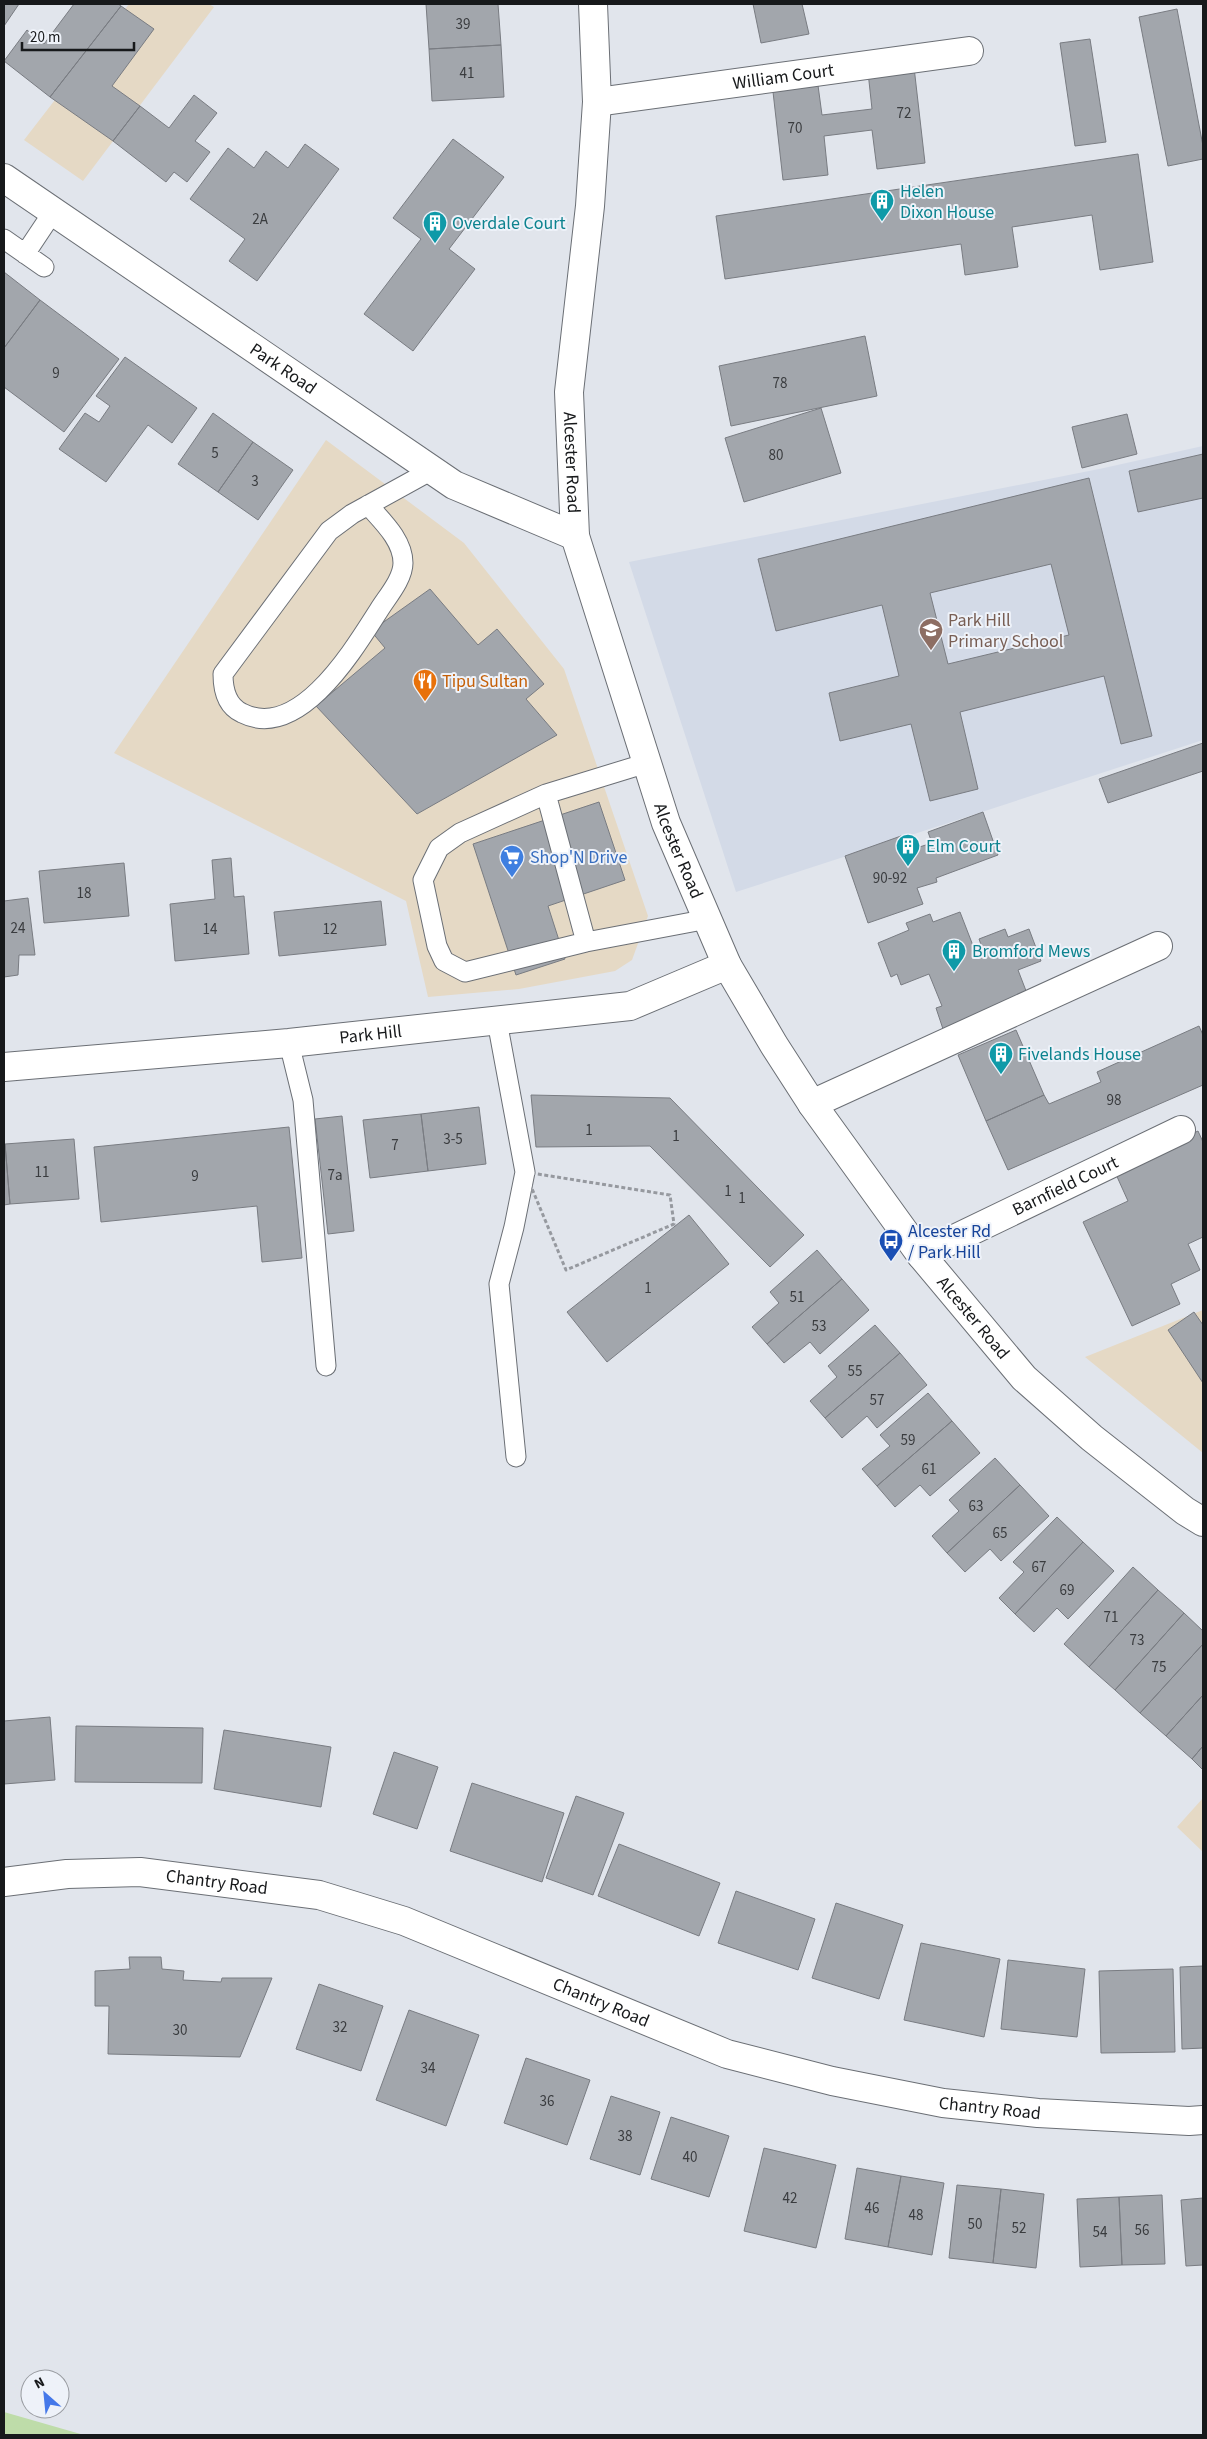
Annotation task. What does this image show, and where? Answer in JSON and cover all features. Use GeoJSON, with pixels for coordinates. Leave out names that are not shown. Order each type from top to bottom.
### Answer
{"type":"FeatureCollection","features":[{"type":"Feature","properties":{"kind":"main road","name":"Alcester Road"},"geometry":{"type":"LineString","coordinates":[[593,4],[597,102],[590,206],[569,392],[574,536],[666,823],[727,965],[812,1104],[921,1254],[1024,1378],[1092,1438],[1203,1522]]}},
{"type":"Feature","properties":{"kind":"main road","name":"William Court"},"geometry":{"type":"LineString","coordinates":[[597,102],[969,51]]}},
{"type":"Feature","properties":{"kind":"main road","name":"Park Road"},"geometry":{"type":"LineString","coordinates":[[4,178],[454,485],[574,536]]}},
{"type":"Feature","properties":{"kind":"main road"},"geometry":{"type":"LineString","coordinates":[[812,1104],[1158,946]]}},
{"type":"Feature","properties":{"kind":"main road","name":"Park Hill"},"geometry":{"type":"LineString","coordinates":[[4,1066],[289,1042],[630,1006],[727,965]]}},
{"type":"Feature","properties":{"kind":"main road","name":"Barnfield Court"},"geometry":{"type":"LineString","coordinates":[[921,1254],[1181,1130]]}},
{"type":"Feature","properties":{"kind":"main road","name":"Chantry Road"},"geometry":{"type":"LineString","coordinates":[[4,1882],[67,1874],[140,1872],[320,1895],[404,1921],[727,2054],[813,2076],[943,2103],[1038,2113],[1189,2122],[1203,2120]]}},
{"type":"Feature","properties":{"kind":"lane"},"geometry":{"type":"LineString","coordinates":[[25,254],[53,212]]}},
{"type":"Feature","properties":{"kind":"lane"},"geometry":{"type":"LineString","coordinates":[[4,239],[44,267]]}},
{"type":"Feature","properties":{"kind":"lane"},"geometry":{"type":"LineString","coordinates":[[368,505],[388,528],[401,551],[403,564],[398,579],[355,648],[322,686],[287,714],[266,719],[252,718],[239,712],[225,694],[224,674],[329,530],[368,505],[432,470]]}},
{"type":"Feature","properties":{"kind":"lane"},"geometry":{"type":"LineString","coordinates":[[647,763],[546,794],[460,833],[439,848],[423,880],[437,946],[444,961],[465,972],[586,942],[708,918]]}},
{"type":"Feature","properties":{"kind":"lane"},"geometry":{"type":"LineString","coordinates":[[546,794],[586,942]]}},
{"type":"Feature","properties":{"kind":"lane"},"geometry":{"type":"LineString","coordinates":[[497,1021],[525,1172],[514,1227],[499,1284],[516,1457]]}},
{"type":"Feature","properties":{"kind":"lane"},"geometry":{"type":"LineString","coordinates":[[289,1042],[303,1100],[326,1366]]}},
{"type":"Feature","properties":{"kind":"path"},"geometry":{"type":"LineString","coordinates":[[525,1172],[670,1195],[674,1224],[566,1270],[525,1172]]}},
{"type":"Feature","properties":{"kind":"shaded area"},"geometry":{"type":"Polygon","coordinates":[[[129,4],[209,4],[214,7],[83,181],[24,140],[129,4]]]}},
{"type":"Feature","properties":{"kind":"shaded area"},"geometry":{"type":"Polygon","coordinates":[[[326,440],[464,543],[564,669],[648,916],[632,960],[615,971],[519,989],[428,997],[406,901],[114,753],[326,440]]]}},
{"type":"Feature","properties":{"kind":"shaded area","name":"Park Hill Primary School"},"geometry":{"type":"Polygon","coordinates":[[[1203,446],[1203,740],[736,892],[629,562],[1104,468],[1203,446]]]}},
{"type":"Feature","properties":{"kind":"shaded area"},"geometry":{"type":"Polygon","coordinates":[[[1203,1310],[1203,1453],[1085,1357],[1203,1310]]]}},
{"type":"Feature","properties":{"kind":"shaded area"},"geometry":{"type":"Polygon","coordinates":[[[1203,1798],[1203,1852],[1177,1827],[1203,1798]]]}},
{"type":"Feature","properties":{"kind":"green space"},"geometry":{"type":"Polygon","coordinates":[[[4,2412],[20,2417],[20,2419],[28,2419],[84,2435],[4,2435],[4,2412]]]}},
{"type":"Feature","properties":{"kind":"building"},"geometry":{"type":"Polygon","coordinates":[[[4,4],[19,4],[4,26],[4,4]]]}},
{"type":"Feature","properties":{"kind":"building"},"geometry":{"type":"Polygon","coordinates":[[[74,4],[118,4],[121,6],[50,97],[4,61],[27,30],[44,44],[74,4]]]}},
{"type":"Feature","properties":{"kind":"building"},"geometry":{"type":"Polygon","coordinates":[[[426,4],[498,4],[501,45],[429,49],[426,4]]]}},
{"type":"Feature","properties":{"kind":"building"},"geometry":{"type":"Polygon","coordinates":[[[753,4],[802,4],[809,34],[761,43],[753,4]]]}},
{"type":"Feature","properties":{"kind":"building"},"geometry":{"type":"Polygon","coordinates":[[[121,6],[154,29],[112,86],[140,106],[113,141],[50,97],[121,6]]]}},
{"type":"Feature","properties":{"kind":"building"},"geometry":{"type":"Polygon","coordinates":[[[1177,9],[1203,146],[1203,159],[1168,166],[1139,17],[1177,9]]]}},
{"type":"Feature","properties":{"kind":"building"},"geometry":{"type":"Polygon","coordinates":[[[1090,39],[1106,142],[1075,146],[1060,43],[1090,39]]]}},
{"type":"Feature","properties":{"kind":"building"},"geometry":{"type":"Polygon","coordinates":[[[501,45],[504,97],[432,101],[429,49],[501,45]]]}},
{"type":"Feature","properties":{"kind":"building"},"geometry":{"type":"Polygon","coordinates":[[[914,67],[925,163],[877,169],[872,130],[824,136],[828,175],[783,180],[772,83],[817,78],[822,115],[872,109],[868,72],[914,67]]]}},
{"type":"Feature","properties":{"kind":"building"},"geometry":{"type":"Polygon","coordinates":[[[194,95],[217,113],[195,141],[210,152],[187,182],[174,172],[166,182],[113,141],[140,106],[169,128],[194,95]]]}},
{"type":"Feature","properties":{"kind":"building","name":"Overdale Court"},"geometry":{"type":"Polygon","coordinates":[[[453,139],[504,177],[449,249],[475,269],[413,351],[364,314],[421,239],[393,218],[453,139]]]}},
{"type":"Feature","properties":{"kind":"building"},"geometry":{"type":"Polygon","coordinates":[[[305,144],[339,169],[257,281],[229,261],[245,239],[190,199],[228,148],[254,168],[266,151],[288,168],[305,144]]]}},
{"type":"Feature","properties":{"kind":"building","name":"Helen Dixon House"},"geometry":{"type":"Polygon","coordinates":[[[1138,154],[1153,262],[1100,270],[1092,215],[1012,227],[1018,267],[965,275],[961,244],[725,279],[716,216],[1138,154]]]}},
{"type":"Feature","properties":{"kind":"building"},"geometry":{"type":"Polygon","coordinates":[[[4,272],[40,300],[4,348],[4,272]]]}},
{"type":"Feature","properties":{"kind":"building"},"geometry":{"type":"Polygon","coordinates":[[[40,300],[119,359],[64,432],[4,387],[4,348],[40,300]]]}},
{"type":"Feature","properties":{"kind":"building"},"geometry":{"type":"Polygon","coordinates":[[[865,336],[877,396],[731,426],[719,366],[865,336]]]}},
{"type":"Feature","properties":{"kind":"building"},"geometry":{"type":"Polygon","coordinates":[[[125,357],[197,408],[172,443],[148,425],[106,482],[59,449],[85,413],[99,422],[110,406],[96,396],[125,357]]]}},
{"type":"Feature","properties":{"kind":"building"},"geometry":{"type":"Polygon","coordinates":[[[821,408],[841,473],[744,502],[725,438],[821,408]]]}},
{"type":"Feature","properties":{"kind":"building"},"geometry":{"type":"Polygon","coordinates":[[[213,413],[253,442],[218,492],[178,464],[213,413]]]}},
{"type":"Feature","properties":{"kind":"building"},"geometry":{"type":"Polygon","coordinates":[[[1127,414],[1137,454],[1082,468],[1072,427],[1127,414]]]}},
{"type":"Feature","properties":{"kind":"building"},"geometry":{"type":"Polygon","coordinates":[[[253,442],[293,470],[258,520],[218,492],[253,442]]]}},
{"type":"Feature","properties":{"kind":"building"},"geometry":{"type":"Polygon","coordinates":[[[1203,454],[1203,498],[1138,512],[1129,471],[1203,454]]]}},
{"type":"Feature","properties":{"kind":"building"},"geometry":{"type":"Polygon","coordinates":[[[1089,478],[1152,736],[1121,744],[1104,676],[960,712],[978,789],[930,801],[911,724],[840,741],[829,693],[899,676],[882,605],[776,631],[758,559],[1089,478]],[[1051,564],[930,593],[948,664],[1069,635],[1051,564]]]}},
{"type":"Feature","properties":{"kind":"building","name":"Tipu Sultan"},"geometry":{"type":"Polygon","coordinates":[[[430,589],[478,645],[497,629],[544,684],[526,699],[557,735],[417,814],[316,706],[385,648],[371,631],[430,589]]]}},
{"type":"Feature","properties":{"kind":"building"},"geometry":{"type":"Polygon","coordinates":[[[1203,743],[1203,771],[1108,803],[1099,779],[1203,743]]]}},
{"type":"Feature","properties":{"kind":"building"},"geometry":{"type":"Polygon","coordinates":[[[599,802],[625,880],[548,906],[565,959],[516,975],[473,844],[599,802]]]}},
{"type":"Feature","properties":{"kind":"building","name":"Elm Court"},"geometry":{"type":"Polygon","coordinates":[[[983,812],[998,855],[936,878],[937,882],[917,888],[923,904],[868,923],[845,856],[901,836],[907,851],[932,843],[928,832],[983,812]]]}},
{"type":"Feature","properties":{"kind":"building"},"geometry":{"type":"Polygon","coordinates":[[[231,858],[234,897],[244,896],[249,954],[175,961],[170,904],[215,899],[212,860],[231,858]]]}},
{"type":"Feature","properties":{"kind":"building"},"geometry":{"type":"Polygon","coordinates":[[[124,863],[129,916],[44,923],[39,871],[124,863]]]}},
{"type":"Feature","properties":{"kind":"building"},"geometry":{"type":"Polygon","coordinates":[[[28,898],[35,955],[19,955],[18,975],[4,977],[4,901],[28,898]]]}},
{"type":"Feature","properties":{"kind":"building"},"geometry":{"type":"Polygon","coordinates":[[[381,901],[386,945],[279,956],[274,912],[381,901]]]}},
{"type":"Feature","properties":{"kind":"building","name":"Bromford Mews"},"geometry":{"type":"Polygon","coordinates":[[[960,912],[977,956],[984,953],[979,939],[1005,929],[1008,937],[1029,929],[1041,961],[1018,970],[1028,996],[943,1029],[936,1008],[942,1006],[929,974],[901,985],[897,974],[891,977],[878,943],[909,930],[906,923],[930,914],[933,922],[960,912]]]}},
{"type":"Feature","properties":{"kind":"building"},"geometry":{"type":"Polygon","coordinates":[[[1199,1026],[1203,1035],[1203,1085],[1008,1170],[986,1121],[1044,1095],[1049,1104],[1101,1082],[1097,1072],[1199,1026]]]}},
{"type":"Feature","properties":{"kind":"building","name":"Fivelands House"},"geometry":{"type":"Polygon","coordinates":[[[1016,1030],[1044,1095],[986,1121],[958,1055],[1016,1030]]]}},
{"type":"Feature","properties":{"kind":"building"},"geometry":{"type":"Polygon","coordinates":[[[531,1095],[670,1098],[804,1235],[770,1267],[650,1146],[536,1147],[531,1095]]]}},
{"type":"Feature","properties":{"kind":"building"},"geometry":{"type":"Polygon","coordinates":[[[479,1107],[486,1164],[428,1171],[421,1114],[479,1107]]]}},
{"type":"Feature","properties":{"kind":"building"},"geometry":{"type":"Polygon","coordinates":[[[421,1114],[428,1171],[370,1178],[363,1120],[421,1114]]]}},
{"type":"Feature","properties":{"kind":"building"},"geometry":{"type":"Polygon","coordinates":[[[342,1116],[354,1231],[328,1234],[315,1119],[342,1116]]]}},
{"type":"Feature","properties":{"kind":"building"},"geometry":{"type":"Polygon","coordinates":[[[289,1127],[302,1258],[262,1262],[257,1206],[101,1222],[94,1147],[289,1127]]]}},
{"type":"Feature","properties":{"kind":"building"},"geometry":{"type":"Polygon","coordinates":[[[1198,1131],[1203,1142],[1203,1237],[1188,1244],[1200,1270],[1171,1284],[1180,1304],[1132,1326],[1083,1222],[1128,1201],[1114,1170],[1198,1131]]]}},
{"type":"Feature","properties":{"kind":"building"},"geometry":{"type":"Polygon","coordinates":[[[74,1139],[79,1199],[10,1204],[5,1144],[74,1139]]]}},
{"type":"Feature","properties":{"kind":"building"},"geometry":{"type":"Polygon","coordinates":[[[4,1145],[10,1204],[4,1205],[4,1145]]]}},
{"type":"Feature","properties":{"kind":"building"},"geometry":{"type":"Polygon","coordinates":[[[689,1215],[729,1264],[607,1362],[567,1312],[689,1215]]]}},
{"type":"Feature","properties":{"kind":"building"},"geometry":{"type":"Polygon","coordinates":[[[817,1250],[842,1279],[767,1344],[752,1327],[779,1303],[770,1292],[817,1250]]]}},
{"type":"Feature","properties":{"kind":"building"},"geometry":{"type":"Polygon","coordinates":[[[842,1279],[869,1310],[820,1354],[810,1342],[784,1363],[767,1344],[842,1279]]]}},
{"type":"Feature","properties":{"kind":"building"},"geometry":{"type":"Polygon","coordinates":[[[1194,1312],[1203,1325],[1203,1383],[1168,1330],[1194,1312]]]}},
{"type":"Feature","properties":{"kind":"building"},"geometry":{"type":"Polygon","coordinates":[[[875,1325],[900,1353],[825,1418],[810,1401],[837,1377],[828,1366],[875,1325]]]}},
{"type":"Feature","properties":{"kind":"building"},"geometry":{"type":"Polygon","coordinates":[[[900,1353],[927,1385],[877,1428],[867,1416],[842,1438],[825,1418],[900,1353]]]}},
{"type":"Feature","properties":{"kind":"building"},"geometry":{"type":"Polygon","coordinates":[[[928,1393],[952,1421],[877,1486],[862,1469],[890,1446],[880,1435],[928,1393]]]}},
{"type":"Feature","properties":{"kind":"building"},"geometry":{"type":"Polygon","coordinates":[[[952,1421],[980,1453],[930,1496],[920,1485],[895,1507],[877,1486],[952,1421]]]}},
{"type":"Feature","properties":{"kind":"building"},"geometry":{"type":"Polygon","coordinates":[[[995,1458],[1020,1485],[947,1553],[932,1536],[959,1511],[949,1500],[995,1458]]]}},
{"type":"Feature","properties":{"kind":"building"},"geometry":{"type":"Polygon","coordinates":[[[1020,1485],[1049,1516],[1001,1561],[990,1549],[965,1572],[947,1553],[1020,1485]]]}},
{"type":"Feature","properties":{"kind":"building"},"geometry":{"type":"Polygon","coordinates":[[[1057,1517],[1083,1542],[1015,1614],[999,1598],[1024,1572],[1013,1562],[1057,1517]]]}},
{"type":"Feature","properties":{"kind":"building"},"geometry":{"type":"Polygon","coordinates":[[[1083,1542],[1114,1571],[1068,1619],[1057,1608],[1034,1632],[1015,1614],[1083,1542]]]}},
{"type":"Feature","properties":{"kind":"building"},"geometry":{"type":"Polygon","coordinates":[[[1133,1567],[1158,1590],[1089,1667],[1064,1644],[1133,1567]]]}},
{"type":"Feature","properties":{"kind":"building"},"geometry":{"type":"Polygon","coordinates":[[[1158,1590],[1184,1613],[1115,1690],[1089,1667],[1158,1590]]]}},
{"type":"Feature","properties":{"kind":"building"},"geometry":{"type":"Polygon","coordinates":[[[1184,1613],[1203,1631],[1203,1644],[1140,1713],[1115,1690],[1184,1613]]]}},
{"type":"Feature","properties":{"kind":"building"},"geometry":{"type":"Polygon","coordinates":[[[1203,1644],[1203,1695],[1166,1736],[1140,1713],[1203,1644]]]}},
{"type":"Feature","properties":{"kind":"building"},"geometry":{"type":"Polygon","coordinates":[[[1203,1695],[1203,1746],[1192,1759],[1166,1736],[1203,1695]]]}},
{"type":"Feature","properties":{"kind":"building"},"geometry":{"type":"Polygon","coordinates":[[[50,1717],[55,1780],[4,1784],[4,1721],[50,1717]]]}},
{"type":"Feature","properties":{"kind":"building"},"geometry":{"type":"Polygon","coordinates":[[[76,1726],[203,1728],[202,1783],[75,1782],[76,1726]]]}},
{"type":"Feature","properties":{"kind":"building"},"geometry":{"type":"Polygon","coordinates":[[[224,1730],[331,1747],[321,1807],[214,1789],[224,1730]]]}},
{"type":"Feature","properties":{"kind":"building"},"geometry":{"type":"Polygon","coordinates":[[[1203,1746],[1203,1770],[1192,1759],[1203,1746]]]}},
{"type":"Feature","properties":{"kind":"building"},"geometry":{"type":"Polygon","coordinates":[[[394,1752],[438,1767],[417,1829],[373,1814],[394,1752]]]}},
{"type":"Feature","properties":{"kind":"building"},"geometry":{"type":"Polygon","coordinates":[[[472,1783],[564,1813],[542,1882],[450,1851],[472,1783]]]}},
{"type":"Feature","properties":{"kind":"building"},"geometry":{"type":"Polygon","coordinates":[[[576,1796],[624,1813],[593,1895],[546,1878],[576,1796]]]}},
{"type":"Feature","properties":{"kind":"building"},"geometry":{"type":"Polygon","coordinates":[[[619,1844],[720,1883],[699,1936],[598,1896],[619,1844]]]}},
{"type":"Feature","properties":{"kind":"building"},"geometry":{"type":"Polygon","coordinates":[[[736,1891],[815,1919],[798,1970],[718,1943],[736,1891]]]}},
{"type":"Feature","properties":{"kind":"building"},"geometry":{"type":"Polygon","coordinates":[[[836,1903],[903,1925],[879,1999],[812,1978],[836,1903]]]}},
{"type":"Feature","properties":{"kind":"building"},"geometry":{"type":"Polygon","coordinates":[[[921,1943],[1000,1959],[984,2037],[904,2020],[921,1943]]]}},
{"type":"Feature","properties":{"kind":"building"},"geometry":{"type":"Polygon","coordinates":[[[129,1957],[161,1957],[162,1969],[184,1971],[183,1980],[221,1982],[222,1978],[272,1978],[240,2057],[108,2054],[109,2006],[95,2006],[95,1971],[130,1969],[129,1957]]]}},
{"type":"Feature","properties":{"kind":"building"},"geometry":{"type":"Polygon","coordinates":[[[1008,1960],[1085,1969],[1077,2037],[1001,2029],[1008,1960]]]}},
{"type":"Feature","properties":{"kind":"building"},"geometry":{"type":"Polygon","coordinates":[[[1203,1966],[1203,2048],[1182,2049],[1180,1967],[1203,1966]]]}},
{"type":"Feature","properties":{"kind":"building"},"geometry":{"type":"Polygon","coordinates":[[[1173,1969],[1175,2052],[1101,2053],[1099,1971],[1173,1969]]]}},
{"type":"Feature","properties":{"kind":"building"},"geometry":{"type":"Polygon","coordinates":[[[319,1984],[383,2006],[361,2071],[296,2049],[319,1984]]]}},
{"type":"Feature","properties":{"kind":"building"},"geometry":{"type":"Polygon","coordinates":[[[409,2010],[479,2035],[446,2126],[376,2100],[409,2010]]]}},
{"type":"Feature","properties":{"kind":"building"},"geometry":{"type":"Polygon","coordinates":[[[526,2058],[590,2080],[567,2145],[504,2123],[526,2058]]]}},
{"type":"Feature","properties":{"kind":"building"},"geometry":{"type":"Polygon","coordinates":[[[611,2096],[660,2112],[640,2175],[590,2159],[611,2096]]]}},
{"type":"Feature","properties":{"kind":"building"},"geometry":{"type":"Polygon","coordinates":[[[671,2117],[729,2136],[709,2197],[651,2179],[671,2117]]]}},
{"type":"Feature","properties":{"kind":"building"},"geometry":{"type":"Polygon","coordinates":[[[764,2148],[836,2165],[816,2248],[744,2231],[764,2148]]]}},
{"type":"Feature","properties":{"kind":"building"},"geometry":{"type":"Polygon","coordinates":[[[857,2168],[901,2176],[888,2247],[845,2239],[857,2168]]]}},
{"type":"Feature","properties":{"kind":"building"},"geometry":{"type":"Polygon","coordinates":[[[901,2176],[944,2183],[932,2255],[888,2247],[901,2176]]]}},
{"type":"Feature","properties":{"kind":"building"},"geometry":{"type":"Polygon","coordinates":[[[957,2185],[1001,2189],[993,2263],[949,2258],[957,2185]]]}},
{"type":"Feature","properties":{"kind":"building"},"geometry":{"type":"Polygon","coordinates":[[[1001,2189],[1044,2194],[1036,2268],[993,2263],[1001,2189]]]}},
{"type":"Feature","properties":{"kind":"building"},"geometry":{"type":"Polygon","coordinates":[[[1162,2195],[1165,2264],[1122,2265],[1119,2197],[1162,2195]]]}},
{"type":"Feature","properties":{"kind":"building"},"geometry":{"type":"Polygon","coordinates":[[[1119,2197],[1122,2265],[1080,2267],[1077,2199],[1119,2197]]]}},
{"type":"Feature","properties":{"kind":"building"},"geometry":{"type":"Polygon","coordinates":[[[1203,2198],[1203,2265],[1186,2266],[1181,2200],[1203,2198]]]}},
{"type":"Feature","properties":{"kind":"place","name":"Helen Dixon House"},"geometry":{"type":"Point","coordinates":[882,222]}},
{"type":"Feature","properties":{"kind":"place","name":"Overdale Court"},"geometry":{"type":"Point","coordinates":[435,244]}},
{"type":"Feature","properties":{"kind":"place","name":"Park Hill Primary School"},"geometry":{"type":"Point","coordinates":[931,651]}},
{"type":"Feature","properties":{"kind":"place","name":"Tipu Sultan"},"geometry":{"type":"Point","coordinates":[425,702]}},
{"type":"Feature","properties":{"kind":"place","name":"Elm Court"},"geometry":{"type":"Point","coordinates":[908,867]}},
{"type":"Feature","properties":{"kind":"place","name":"Shop'N Drive"},"geometry":{"type":"Point","coordinates":[512,878]}},
{"type":"Feature","properties":{"kind":"place","name":"Bromford Mews"},"geometry":{"type":"Point","coordinates":[954,972]}},
{"type":"Feature","properties":{"kind":"place","name":"Fivelands House"},"geometry":{"type":"Point","coordinates":[1001,1075]}},
{"type":"Feature","properties":{"kind":"place","name":"Alcester Rd / Park Hill"},"geometry":{"type":"Point","coordinates":[891,1262]}}]}
